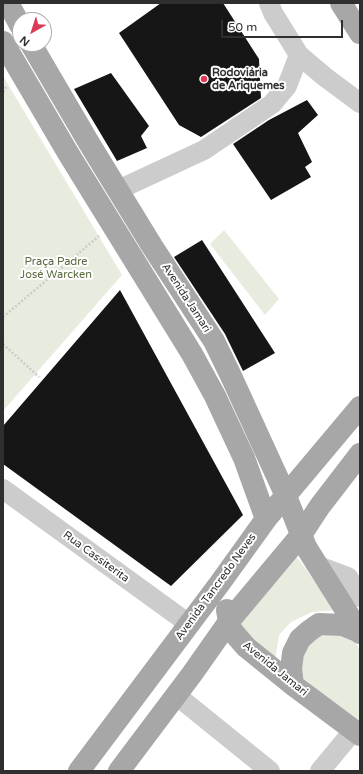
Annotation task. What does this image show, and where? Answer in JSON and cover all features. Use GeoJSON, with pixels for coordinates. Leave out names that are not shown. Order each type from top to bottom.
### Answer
{"type":"FeatureCollection","features":[{"type":"Feature","properties":{"kind":"main road"},"geometry":{"type":"LineString","coordinates":[[8,3],[13,12]]}},
{"type":"Feature","properties":{"kind":"main road"},"geometry":{"type":"LineString","coordinates":[[3,42],[68,153],[195,359],[215,396],[244,458],[266,519]]}},
{"type":"Feature","properties":{"kind":"main road","name":"Avenida Jamari"},"geometry":{"type":"LineString","coordinates":[[36,52],[152,246],[217,346],[286,496],[301,535],[316,565],[360,633]]}},
{"type":"Feature","properties":{"kind":"main road"},"geometry":{"type":"LineString","coordinates":[[195,359],[217,346]]}},
{"type":"Feature","properties":{"kind":"main road","name":"Avenida Tancredo Neves"},"geometry":{"type":"LineString","coordinates":[[79,771],[266,519],[360,407]]}},
{"type":"Feature","properties":{"kind":"main road"},"geometry":{"type":"LineString","coordinates":[[120,771],[230,620],[301,535],[320,506],[360,454]]}},
{"type":"Feature","properties":{"kind":"main road","name":"Avenida Jamari"},"geometry":{"type":"LineString","coordinates":[[220,583],[230,620],[230,626],[238,639],[293,685],[357,732]]}},
{"type":"Feature","properties":{"kind":"main road"},"geometry":{"type":"LineString","coordinates":[[293,685],[291,669],[294,653],[300,639],[309,631],[319,624],[343,625],[360,633]]}},
{"type":"Feature","properties":{"kind":"main road"},"geometry":{"type":"LineString","coordinates":[[116,720],[143,740]]}},
{"type":"Feature","properties":{"kind":"street"},"geometry":{"type":"LineString","coordinates":[[269,3],[273,13],[299,55],[360,103]]}},
{"type":"Feature","properties":{"kind":"street"},"geometry":{"type":"LineString","coordinates":[[118,190],[204,150],[272,104],[287,86],[299,55]]}},
{"type":"Feature","properties":{"kind":"street","name":"Rua Cassiterita"},"geometry":{"type":"LineString","coordinates":[[3,489],[189,624]]}},
{"type":"Feature","properties":{"kind":"street"},"geometry":{"type":"LineString","coordinates":[[316,565],[348,577],[360,597]]}},
{"type":"Feature","properties":{"kind":"street"},"geometry":{"type":"LineString","coordinates":[[176,695],[270,771]]}},
{"type":"Feature","properties":{"kind":"street"},"geometry":{"type":"LineString","coordinates":[[320,771],[357,732]]}},
{"type":"Feature","properties":{"kind":"path"},"geometry":{"type":"LineString","coordinates":[[3,317],[112,225]]}},
{"type":"Feature","properties":{"kind":"path"},"geometry":{"type":"LineString","coordinates":[[3,344],[40,377]]}},
{"type":"Feature","properties":{"kind":"green space","name":"Praça Padre José Warcken"},"geometry":{"type":"Polygon","coordinates":[[[3,76],[122,275],[3,411],[3,76]]]}},
{"type":"Feature","properties":{"kind":"green space"},"geometry":{"type":"Polygon","coordinates":[[[224,230],[279,299],[265,315],[210,244],[224,230]]]}},
{"type":"Feature","properties":{"kind":"green space"},"geometry":{"type":"Polygon","coordinates":[[[288,545],[336,610],[312,612],[291,622],[279,635],[275,660],[228,626],[288,545]]]}},
{"type":"Feature","properties":{"kind":"green space"},"geometry":{"type":"Polygon","coordinates":[[[325,630],[352,637],[360,650],[360,726],[297,673],[298,655],[325,630]]]}},
{"type":"Feature","properties":{"kind":"building","name":"Rodoviária de Ariquemes"},"geometry":{"type":"Polygon","coordinates":[[[161,3],[223,3],[259,59],[261,98],[201,137],[179,125],[119,33],[161,3]]]}},
{"type":"Feature","properties":{"kind":"building"},"geometry":{"type":"Polygon","coordinates":[[[111,73],[149,126],[141,136],[147,148],[117,161],[74,89],[111,73]]]}},
{"type":"Feature","properties":{"kind":"building"},"geometry":{"type":"Polygon","coordinates":[[[307,100],[318,115],[298,133],[312,162],[305,167],[311,177],[271,200],[233,144],[269,120],[307,100]]]}},
{"type":"Feature","properties":{"kind":"building"},"geometry":{"type":"Polygon","coordinates":[[[202,240],[275,353],[243,371],[225,334],[174,257],[202,240]]]}},
{"type":"Feature","properties":{"kind":"building"},"geometry":{"type":"Polygon","coordinates":[[[120,290],[243,515],[171,586],[3,464],[3,426],[120,290]]]}},
{"type":"Feature","properties":{"kind":"place","name":"Rodoviária de Ariquemes"},"geometry":{"type":"Point","coordinates":[204,79]}}]}
